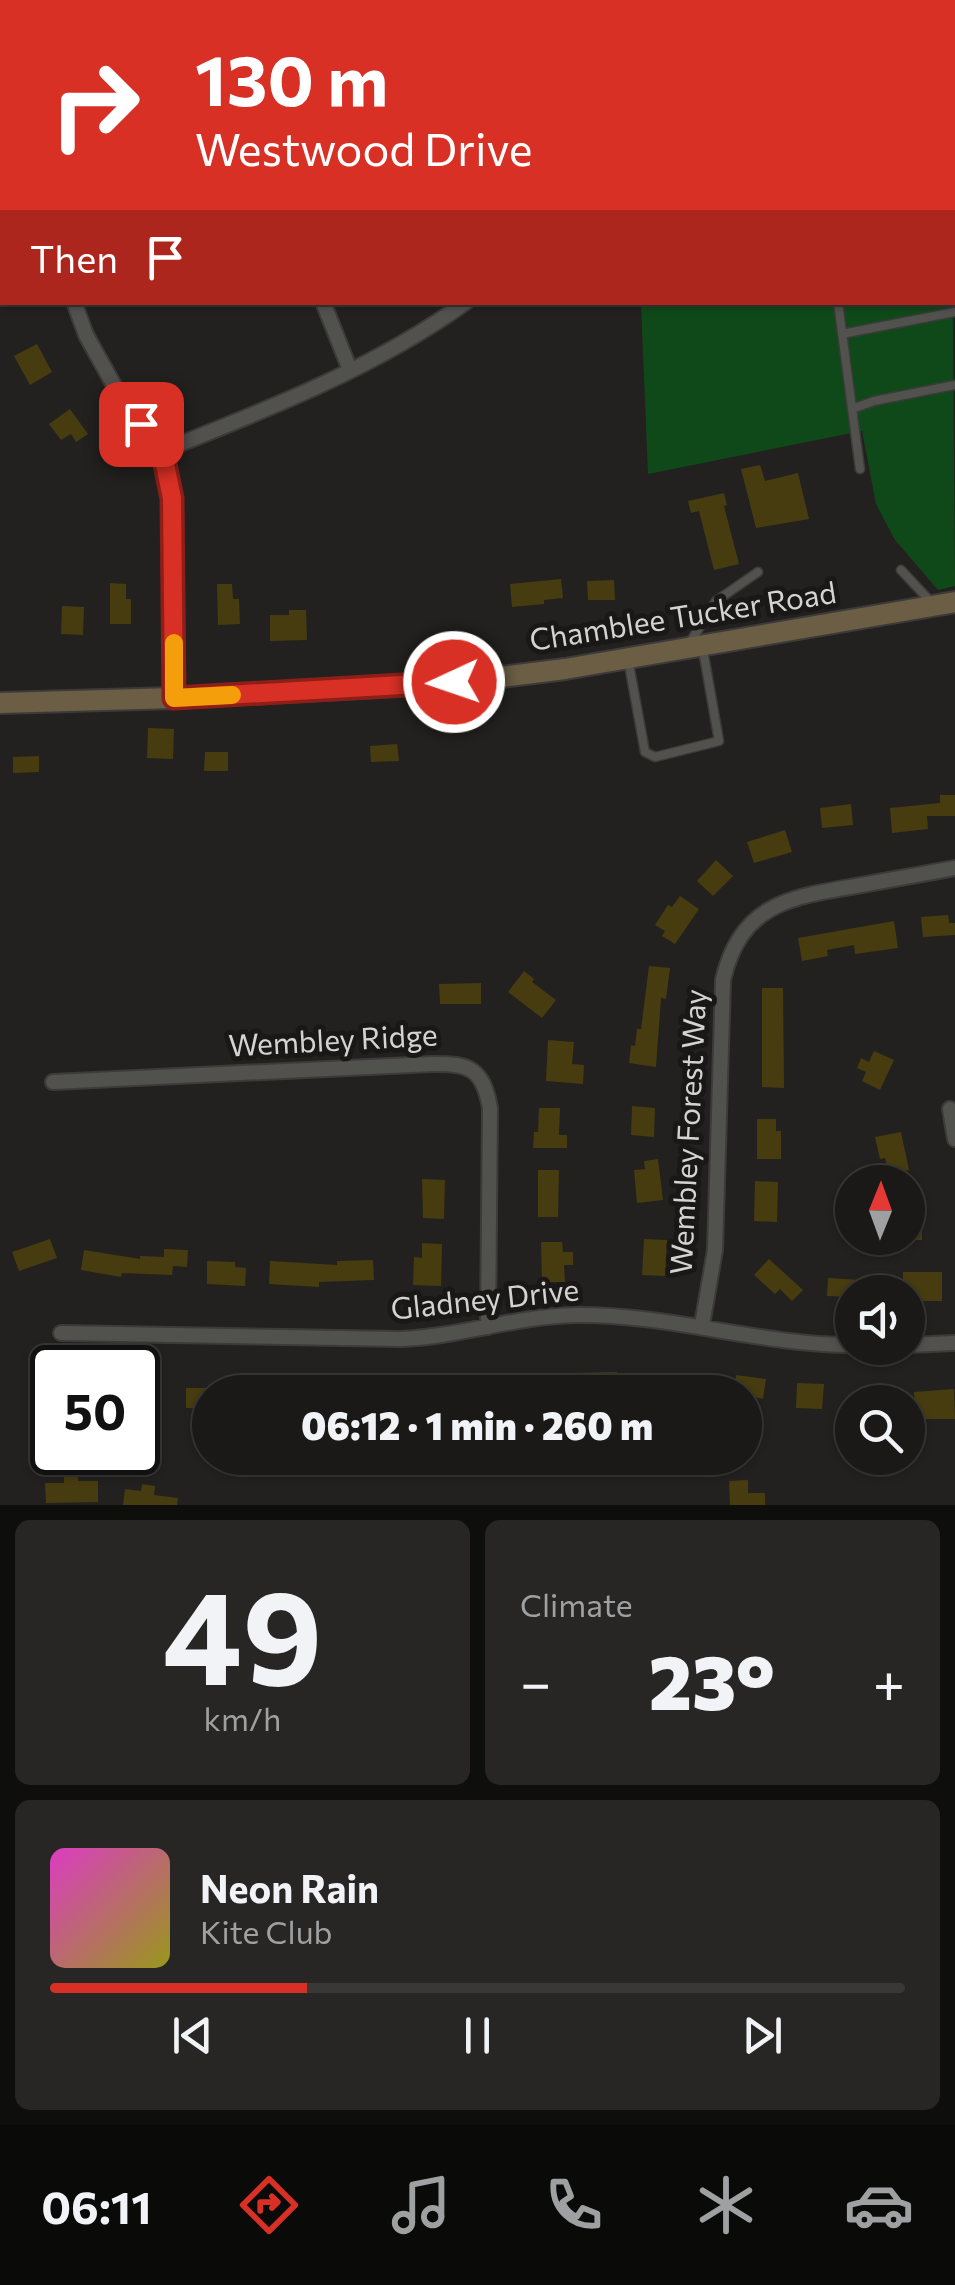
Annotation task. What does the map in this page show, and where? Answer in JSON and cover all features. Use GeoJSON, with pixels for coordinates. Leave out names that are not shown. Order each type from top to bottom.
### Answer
{"type":"FeatureCollection","features":[{"type":"Feature","properties":{"kind":"main road","name":"Chamblee Tucker Road"},"geometry":{"type":"LineString","coordinates":[[0,702],[174,698],[454,682],[628,658],[945,604]]}},
{"type":"Feature","properties":{"kind":"street"},"geometry":{"type":"LineString","coordinates":[[75,305],[86,335],[120,396],[162,450],[172,498],[174,698]]}},
{"type":"Feature","properties":{"kind":"street"},"geometry":{"type":"LineString","coordinates":[[324,305],[350,370]]}},
{"type":"Feature","properties":{"kind":"street"},"geometry":{"type":"LineString","coordinates":[[162,450],[350,370],[426,330],[462,305]]}},
{"type":"Feature","properties":{"kind":"street","name":"Wembley Forest Way"},"geometry":{"type":"LineString","coordinates":[[702,1324],[716,1250],[723,980],[729,955],[748,926],[770,908],[798,896],[955,868]]}},
{"type":"Feature","properties":{"kind":"street","name":"Wembley Ridge"},"geometry":{"type":"LineString","coordinates":[[53,1082],[456,1063],[477,1073],[486,1087],[490,1108],[488,1326]]}},
{"type":"Feature","properties":{"kind":"street"},"geometry":{"type":"LineString","coordinates":[[950,1108],[955,1139]]}},
{"type":"Feature","properties":{"kind":"street","name":"Gladney Drive"},"geometry":{"type":"LineString","coordinates":[[61,1334],[428,1338],[533,1318],[576,1315],[702,1324],[775,1338],[835,1343]]}},
{"type":"Feature","properties":{"kind":"street"},"geometry":{"type":"LineString","coordinates":[[925,1344],[955,1343]]}},
{"type":"Feature","properties":{"kind":"lane"},"geometry":{"type":"LineString","coordinates":[[838,305],[860,469]]}},
{"type":"Feature","properties":{"kind":"lane"},"geometry":{"type":"LineString","coordinates":[[842,334],[955,312]]}},
{"type":"Feature","properties":{"kind":"lane"},"geometry":{"type":"LineString","coordinates":[[852,409],[955,385]]}},
{"type":"Feature","properties":{"kind":"lane"},"geometry":{"type":"LineString","coordinates":[[901,570],[945,604]]}},
{"type":"Feature","properties":{"kind":"lane"},"geometry":{"type":"LineString","coordinates":[[628,658],[645,752],[655,757],[718,741],[695,646],[701,620],[716,602],[758,572]]}},
{"type":"Feature","properties":{"kind":"green space"},"geometry":{"type":"Polygon","coordinates":[[[641,305],[953,305],[955,586],[938,590],[895,540],[876,504],[862,431],[648,474],[641,305]]]}},
{"type":"Feature","properties":{"kind":"building"},"geometry":{"type":"Polygon","coordinates":[[[37,344],[52,372],[30,385],[14,356],[37,344]]]}},
{"type":"Feature","properties":{"kind":"building"},"geometry":{"type":"Polygon","coordinates":[[[70,409],[88,434],[76,442],[71,434],[61,440],[49,424],[70,409]]]}},
{"type":"Feature","properties":{"kind":"building"},"geometry":{"type":"Polygon","coordinates":[[[760,465],[765,481],[798,473],[809,519],[756,528],[741,469],[760,465]]]}},
{"type":"Feature","properties":{"kind":"building"},"geometry":{"type":"Polygon","coordinates":[[[724,493],[739,564],[714,570],[699,511],[691,513],[688,501],[724,493]]]}},
{"type":"Feature","properties":{"kind":"building"},"geometry":{"type":"Polygon","coordinates":[[[561,579],[563,598],[512,607],[510,584],[561,579]]]}},
{"type":"Feature","properties":{"kind":"building"},"geometry":{"type":"Polygon","coordinates":[[[614,580],[615,600],[588,600],[587,581],[614,580]]]}},
{"type":"Feature","properties":{"kind":"building"},"geometry":{"type":"Polygon","coordinates":[[[110,583],[126,584],[126,599],[131,599],[131,624],[110,624],[110,583]]]}},
{"type":"Feature","properties":{"kind":"building"},"geometry":{"type":"Polygon","coordinates":[[[217,584],[232,584],[233,599],[239,599],[240,624],[218,625],[217,584]]]}},
{"type":"Feature","properties":{"kind":"building"},"geometry":{"type":"Polygon","coordinates":[[[62,606],[84,607],[83,635],[61,634],[62,606]]]}},
{"type":"Feature","properties":{"kind":"building"},"geometry":{"type":"Polygon","coordinates":[[[289,610],[306,610],[307,640],[270,641],[270,615],[289,615],[289,610]]]}},
{"type":"Feature","properties":{"kind":"building"},"geometry":{"type":"Polygon","coordinates":[[[148,728],[174,729],[173,759],[147,758],[148,728]]]}},
{"type":"Feature","properties":{"kind":"building"},"geometry":{"type":"Polygon","coordinates":[[[397,744],[399,761],[371,762],[370,746],[397,744]]]}},
{"type":"Feature","properties":{"kind":"building"},"geometry":{"type":"Polygon","coordinates":[[[205,752],[228,752],[228,771],[204,771],[205,752]]]}},
{"type":"Feature","properties":{"kind":"building"},"geometry":{"type":"Polygon","coordinates":[[[39,756],[39,772],[13,773],[13,757],[39,756]]]}},
{"type":"Feature","properties":{"kind":"building"},"geometry":{"type":"Polygon","coordinates":[[[940,795],[955,795],[955,816],[927,816],[928,829],[892,833],[890,808],[940,803],[940,795]]]}},
{"type":"Feature","properties":{"kind":"building"},"geometry":{"type":"Polygon","coordinates":[[[851,804],[853,825],[822,828],[820,808],[851,804]]]}},
{"type":"Feature","properties":{"kind":"building"},"geometry":{"type":"Polygon","coordinates":[[[785,830],[792,852],[754,863],[747,842],[785,830]]]}},
{"type":"Feature","properties":{"kind":"building"},"geometry":{"type":"Polygon","coordinates":[[[716,860],[733,876],[713,896],[697,881],[716,860]]]}},
{"type":"Feature","properties":{"kind":"building"},"geometry":{"type":"Polygon","coordinates":[[[680,896],[699,909],[675,944],[662,936],[665,931],[655,925],[668,905],[672,907],[680,896]]]}},
{"type":"Feature","properties":{"kind":"building"},"geometry":{"type":"Polygon","coordinates":[[[948,915],[949,923],[955,923],[955,935],[923,937],[921,917],[948,915]]]}},
{"type":"Feature","properties":{"kind":"building"},"geometry":{"type":"Polygon","coordinates":[[[894,921],[898,948],[855,954],[854,945],[827,950],[828,956],[802,961],[798,938],[894,921]]]}},
{"type":"Feature","properties":{"kind":"building"},"geometry":{"type":"Polygon","coordinates":[[[649,966],[670,968],[666,999],[661,998],[656,1067],[629,1063],[631,1045],[635,1046],[637,1029],[641,1029],[649,966]]]}},
{"type":"Feature","properties":{"kind":"building"},"geometry":{"type":"Polygon","coordinates":[[[524,971],[556,1000],[542,1018],[508,992],[524,971]]]}},
{"type":"Feature","properties":{"kind":"building"},"geometry":{"type":"Polygon","coordinates":[[[481,983],[481,1004],[440,1004],[439,984],[481,983]]]}},
{"type":"Feature","properties":{"kind":"building"},"geometry":{"type":"Polygon","coordinates":[[[762,988],[783,988],[784,1088],[762,1087],[762,988]]]}},
{"type":"Feature","properties":{"kind":"building"},"geometry":{"type":"Polygon","coordinates":[[[548,1040],[574,1042],[572,1064],[584,1065],[583,1084],[546,1081],[548,1040]]]}},
{"type":"Feature","properties":{"kind":"building"},"geometry":{"type":"Polygon","coordinates":[[[874,1051],[894,1060],[880,1090],[862,1081],[866,1072],[857,1068],[861,1058],[869,1062],[874,1051]]]}},
{"type":"Feature","properties":{"kind":"building"},"geometry":{"type":"Polygon","coordinates":[[[632,1106],[655,1108],[654,1137],[631,1135],[632,1106]]]}},
{"type":"Feature","properties":{"kind":"building"},"geometry":{"type":"Polygon","coordinates":[[[539,1108],[560,1108],[559,1135],[567,1135],[567,1148],[533,1148],[539,1108]]]}},
{"type":"Feature","properties":{"kind":"building"},"geometry":{"type":"Polygon","coordinates":[[[757,1119],[776,1119],[776,1131],[781,1131],[781,1159],[757,1159],[757,1119]]]}},
{"type":"Feature","properties":{"kind":"building"},"geometry":{"type":"Polygon","coordinates":[[[901,1132],[908,1165],[886,1165],[885,1158],[880,1159],[875,1137],[901,1132]]]}},
{"type":"Feature","properties":{"kind":"building"},"geometry":{"type":"Polygon","coordinates":[[[658,1159],[663,1200],[637,1203],[634,1170],[645,1169],[644,1161],[658,1159]]]}},
{"type":"Feature","properties":{"kind":"building"},"geometry":{"type":"Polygon","coordinates":[[[538,1170],[559,1170],[558,1217],[538,1217],[538,1170]]]}},
{"type":"Feature","properties":{"kind":"building"},"geometry":{"type":"Polygon","coordinates":[[[422,1179],[445,1180],[444,1219],[423,1218],[422,1179]]]}},
{"type":"Feature","properties":{"kind":"building"},"geometry":{"type":"Polygon","coordinates":[[[755,1181],[778,1182],[777,1222],[754,1221],[755,1181]]]}},
{"type":"Feature","properties":{"kind":"building"},"geometry":{"type":"Polygon","coordinates":[[[50,1239],[57,1258],[19,1271],[12,1252],[50,1239]]]}},
{"type":"Feature","properties":{"kind":"building"},"geometry":{"type":"Polygon","coordinates":[[[644,1239],[667,1240],[665,1276],[642,1275],[644,1239]]]}},
{"type":"Feature","properties":{"kind":"building"},"geometry":{"type":"Polygon","coordinates":[[[541,1242],[562,1242],[563,1252],[573,1252],[573,1265],[564,1265],[565,1282],[542,1282],[541,1242]]]}},
{"type":"Feature","properties":{"kind":"building"},"geometry":{"type":"Polygon","coordinates":[[[422,1243],[442,1244],[441,1286],[413,1285],[414,1257],[422,1258],[422,1243]]]}},
{"type":"Feature","properties":{"kind":"building"},"geometry":{"type":"Polygon","coordinates":[[[164,1249],[188,1250],[187,1267],[173,1266],[172,1275],[122,1273],[121,1277],[81,1270],[84,1250],[140,1259],[164,1257],[164,1249]]]}},
{"type":"Feature","properties":{"kind":"building"},"geometry":{"type":"Polygon","coordinates":[[[769,1259],[803,1290],[792,1301],[780,1289],[775,1294],[754,1275],[769,1259]]]}},
{"type":"Feature","properties":{"kind":"building"},"geometry":{"type":"Polygon","coordinates":[[[373,1260],[374,1280],[319,1282],[319,1287],[269,1284],[270,1261],[337,1265],[337,1261],[373,1260]]]}},
{"type":"Feature","properties":{"kind":"building"},"geometry":{"type":"Polygon","coordinates":[[[207,1261],[235,1262],[235,1267],[246,1268],[245,1286],[207,1284],[207,1261]]]}},
{"type":"Feature","properties":{"kind":"building"},"geometry":{"type":"Polygon","coordinates":[[[942,1272],[942,1301],[925,1301],[925,1275],[903,1275],[942,1272]]]}},
{"type":"Feature","properties":{"kind":"building"},"geometry":{"type":"Polygon","coordinates":[[[828,1278],[835,1278],[835,1296],[827,1296],[828,1278]]]}},
{"type":"Feature","properties":{"kind":"building"},"geometry":{"type":"Polygon","coordinates":[[[617,1372],[617,1375],[571,1375],[617,1372]]]}},
{"type":"Feature","properties":{"kind":"building"},"geometry":{"type":"Polygon","coordinates":[[[797,1383],[824,1384],[822,1409],[796,1408],[797,1383]]]}},
{"type":"Feature","properties":{"kind":"building"},"geometry":{"type":"Polygon","coordinates":[[[186,1388],[192,1388],[192,1408],[186,1408],[186,1388]]]}},
{"type":"Feature","properties":{"kind":"building"},"geometry":{"type":"Polygon","coordinates":[[[954,1389],[955,1419],[925,1419],[925,1391],[954,1389]]]}},
{"type":"Feature","properties":{"kind":"building"},"geometry":{"type":"Polygon","coordinates":[[[64,1475],[78,1475],[78,1481],[98,1481],[98,1502],[46,1503],[45,1483],[64,1483],[64,1475]]]}},
{"type":"Feature","properties":{"kind":"building"},"geometry":{"type":"Polygon","coordinates":[[[748,1480],[748,1493],[765,1493],[765,1505],[730,1505],[729,1481],[748,1480]]]}},
{"type":"Feature","properties":{"kind":"building"},"geometry":{"type":"Polygon","coordinates":[[[142,1484],[155,1486],[154,1495],[178,1498],[177,1505],[123,1505],[125,1489],[141,1491],[142,1484]]]}},
{"type":"Feature","properties":{"kind":"slow traffic"},"geometry":{"type":"LineString","coordinates":[[174,643],[174,698],[232,695]]}},
{"type":"Feature","properties":{"kind":"route"},"geometry":{"type":"LineString","coordinates":[[141,424],[162,450],[172,498],[174,698],[454,682]]}}]}
